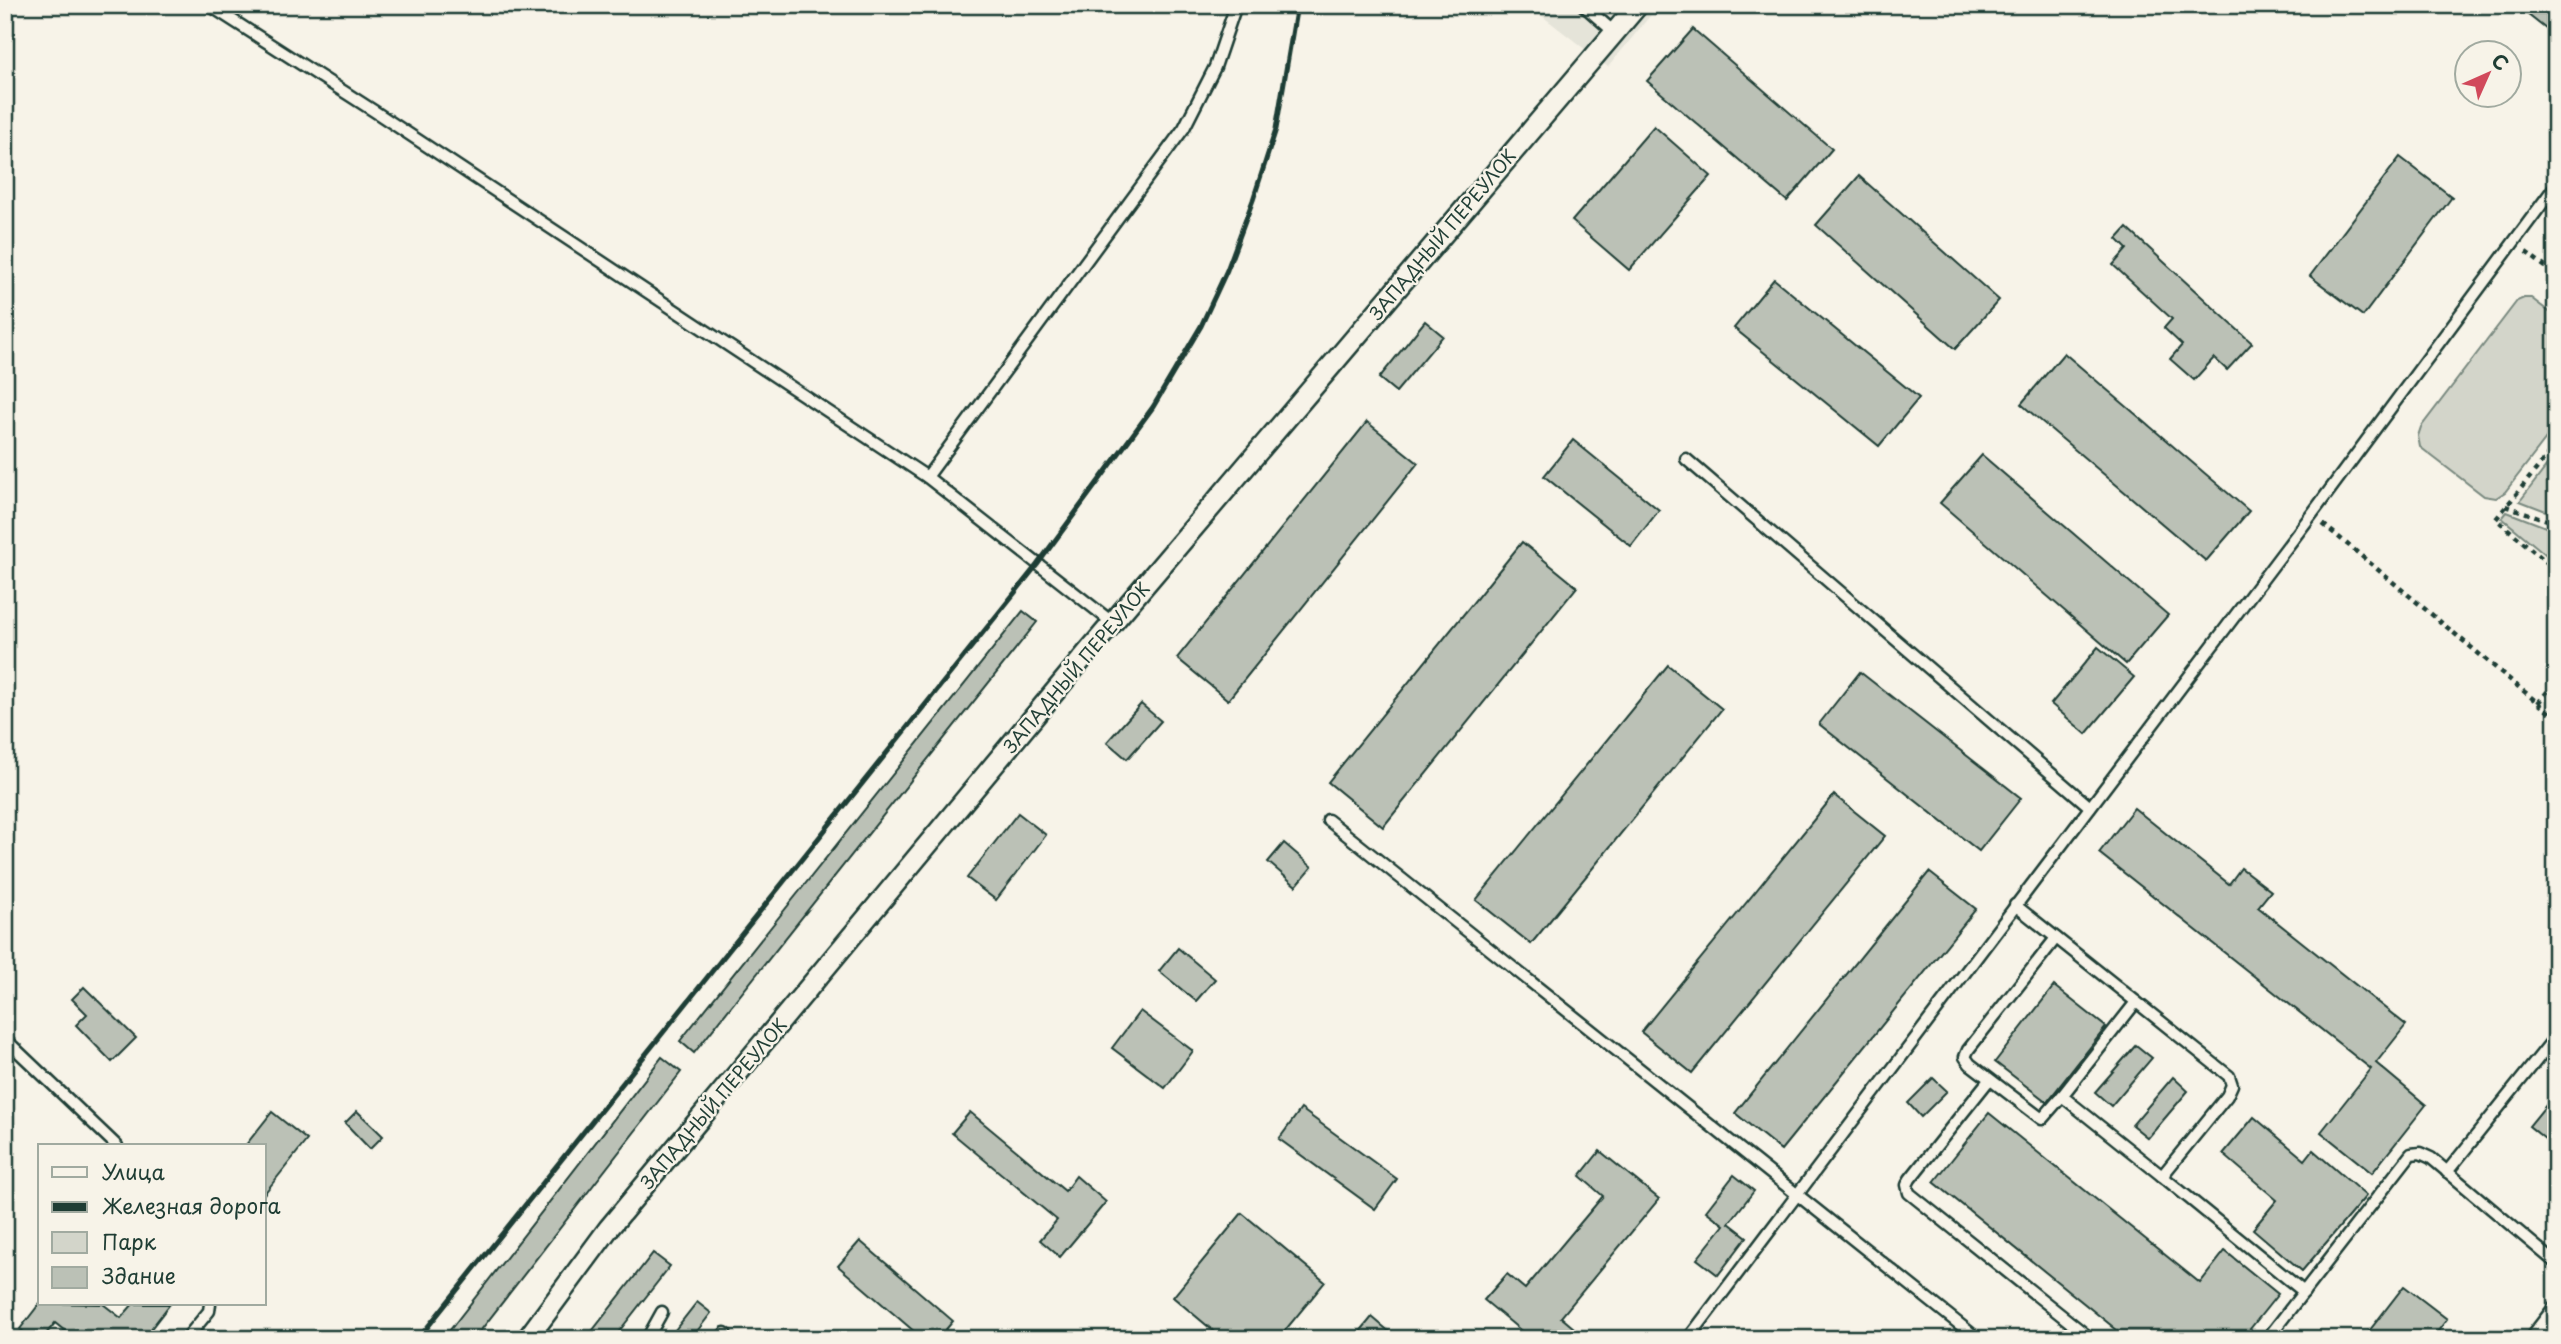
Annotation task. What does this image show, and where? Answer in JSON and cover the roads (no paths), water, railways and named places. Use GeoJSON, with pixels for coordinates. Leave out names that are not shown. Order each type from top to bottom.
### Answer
{"type":"FeatureCollection","features":[{"type":"Feature","properties":{"kind":"street","name":"ЗАПАДНЫЙ ПЕРЕУЛОК"},"geometry":{"type":"LineString","coordinates":[[527,1339],[609,1228],[1113,622],[1638,5]]}},
{"type":"Feature","properties":{"kind":"street"},"geometry":{"type":"LineString","coordinates":[[2535,1339],[2556,1312]]}},
{"type":"Feature","properties":{"kind":"lane"},"geometry":{"type":"LineString","coordinates":[[209,5],[927,477],[1113,622]]}},
{"type":"Feature","properties":{"kind":"lane"},"geometry":{"type":"LineString","coordinates":[[927,477],[1184,128],[1215,67],[1236,5]]}},
{"type":"Feature","properties":{"kind":"lane"},"geometry":{"type":"LineString","coordinates":[[1583,5],[1614,32]]}},
{"type":"Feature","properties":{"kind":"lane"},"geometry":{"type":"LineString","coordinates":[[1688,1339],[2312,514],[2556,185]]}},
{"type":"Feature","properties":{"kind":"lane"},"geometry":{"type":"LineString","coordinates":[[1686,459],[2090,807]]}},
{"type":"Feature","properties":{"kind":"lane"},"geometry":{"type":"LineString","coordinates":[[1328,820],[1978,1339]]}},
{"type":"Feature","properties":{"kind":"lane"},"geometry":{"type":"LineString","coordinates":[[2015,905],[2229,1076],[2232,1085],[2227,1096],[2162,1176]]}},
{"type":"Feature","properties":{"kind":"lane"},"geometry":{"type":"LineString","coordinates":[[2056,938],[1968,1049],[1965,1057],[1989,1080],[2042,1119],[2136,1002]]}},
{"type":"Feature","properties":{"kind":"lane"},"geometry":{"type":"LineString","coordinates":[[2447,1172],[2556,1036]]}},
{"type":"Feature","properties":{"kind":"lane"},"geometry":{"type":"LineString","coordinates":[[5,1039],[115,1144]]}},
{"type":"Feature","properties":{"kind":"lane"},"geometry":{"type":"LineString","coordinates":[[1989,1080],[1910,1179],[1907,1185],[1909,1193],[2091,1339]]}},
{"type":"Feature","properties":{"kind":"lane"},"geometry":{"type":"LineString","coordinates":[[2062,1096],[2304,1292]]}},
{"type":"Feature","properties":{"kind":"lane"},"geometry":{"type":"LineString","coordinates":[[2267,1339],[2411,1154],[2420,1153],[2447,1172],[2556,1263]]}},
{"type":"Feature","properties":{"kind":"lane"},"geometry":{"type":"LineString","coordinates":[[186,1339],[209,1311],[210,1306]]}},
{"type":"Feature","properties":{"kind":"lane"},"geometry":{"type":"LineString","coordinates":[[647,1339],[662,1312]]}},
{"type":"Feature","properties":{"kind":"railway"},"geometry":{"type":"LineString","coordinates":[[418,1339],[1037,565],[1153,407],[1201,326],[1227,270],[1253,200],[1276,129],[1297,5]]}}]}
